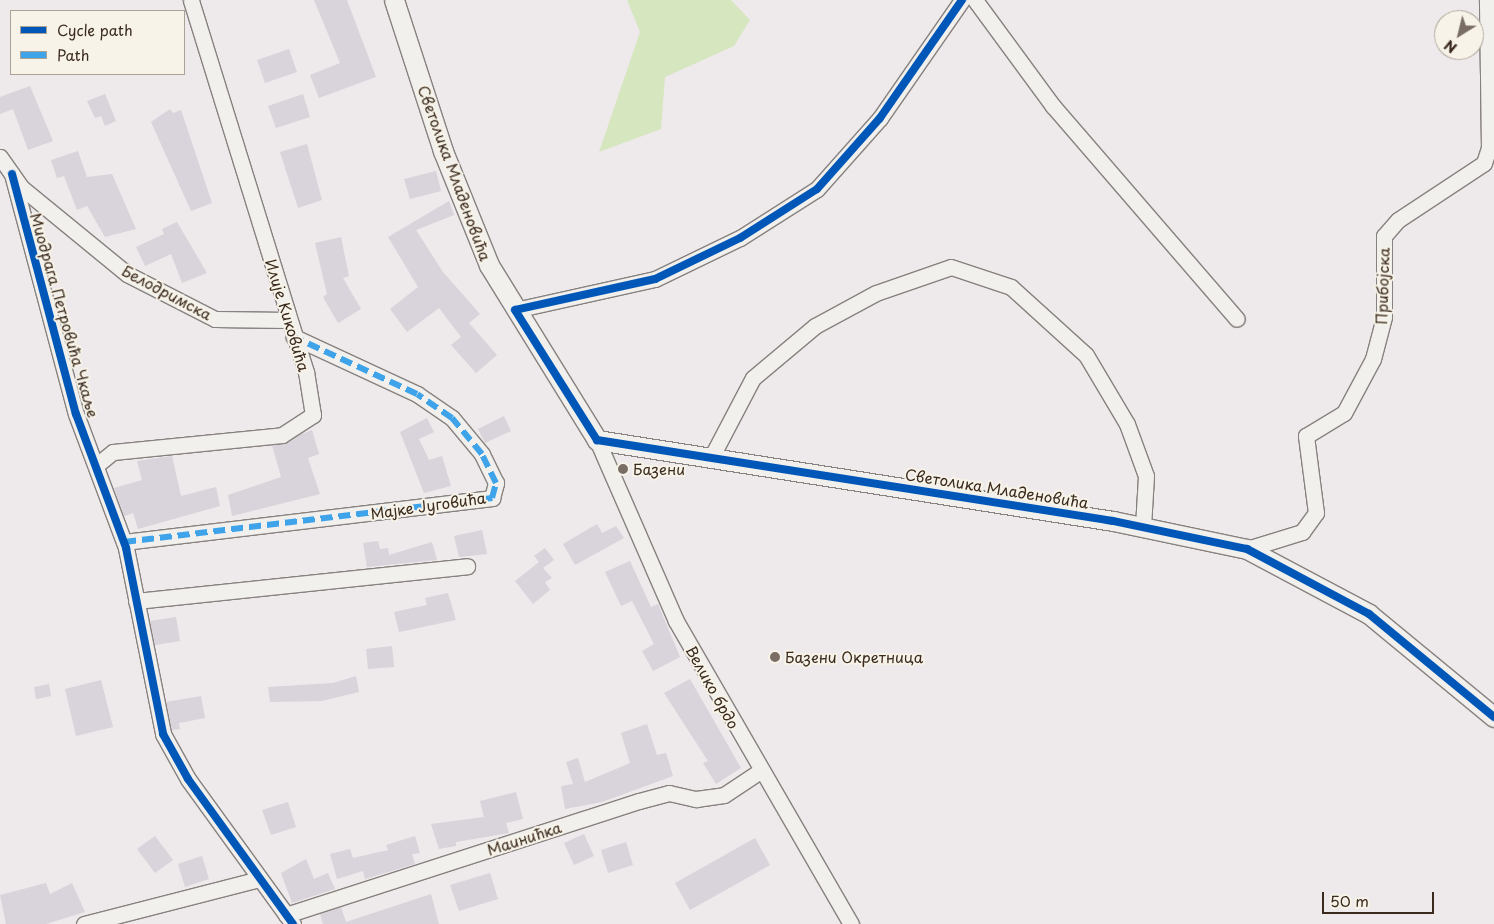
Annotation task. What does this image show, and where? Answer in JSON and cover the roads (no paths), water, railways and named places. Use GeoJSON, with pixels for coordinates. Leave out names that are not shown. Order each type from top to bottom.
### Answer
{"type":"FeatureCollection","features":[{"type":"Feature","properties":{"kind":"street","name":"Илије Киковића"},"geometry":{"type":"LineString","coordinates":[[98,464],[113,452],[282,435],[313,415],[306,372],[288,320],[191,0]]}},
{"type":"Feature","properties":{"kind":"street","name":"Светолика Младеновића"},"geometry":{"type":"LineString","coordinates":[[394,0],[443,151],[489,265],[515,310],[598,440],[712,456],[1143,527],[1247,549],[1369,614],[1494,716]]}},
{"type":"Feature","properties":{"kind":"street"},"geometry":{"type":"LineString","coordinates":[[515,310],[655,279],[740,238],[817,189],[880,118],[962,0]]}},
{"type":"Feature","properties":{"kind":"street"},"geometry":{"type":"LineString","coordinates":[[975,0],[1053,106],[1237,319]]}},
{"type":"Feature","properties":{"kind":"street","name":"Прибојска"},"geometry":{"type":"LineString","coordinates":[[1247,549],[1302,532],[1316,513],[1306,436],[1344,413],[1374,359],[1384,317],[1384,236],[1398,220],[1472,174],[1489,148],[1487,0]]}},
{"type":"Feature","properties":{"kind":"street","name":"Белодримска"},"geometry":{"type":"LineString","coordinates":[[0,157],[22,188],[127,274],[215,319],[288,320]]}},
{"type":"Feature","properties":{"kind":"street","name":"Миодрага Петровића Чкаље"},"geometry":{"type":"LineString","coordinates":[[12,174],[76,414],[98,464],[124,542],[163,734],[188,779],[290,920]]}},
{"type":"Feature","properties":{"kind":"street"},"geometry":{"type":"LineString","coordinates":[[712,456],[753,378],[815,326],[876,293],[951,267],[1011,287],[1086,355],[1127,424],[1146,476],[1143,527]]}},
{"type":"Feature","properties":{"kind":"street","name":"Мајке Југовића"},"geometry":{"type":"LineString","coordinates":[[124,542],[492,498],[496,483],[485,461],[452,418],[417,394],[294,337]]}},
{"type":"Feature","properties":{"kind":"street","name":"Велико брдо"},"geometry":{"type":"LineString","coordinates":[[598,440],[676,621],[760,771],[851,924]]}},
{"type":"Feature","properties":{"kind":"street"},"geometry":{"type":"LineString","coordinates":[[136,601],[467,566]]}},
{"type":"Feature","properties":{"kind":"street","name":"Маинићка"},"geometry":{"type":"LineString","coordinates":[[290,920],[639,801],[669,793],[696,799],[724,795],[760,771]]}},
{"type":"Feature","properties":{"kind":"street"},"geometry":{"type":"LineString","coordinates":[[84,924],[259,879]]}},
{"type":"Feature","properties":{"kind":"place","name":"Базени"},"geometry":{"type":"Point","coordinates":[623,469]}},
{"type":"Feature","properties":{"kind":"place","name":"Базени Окретница"},"geometry":{"type":"Point","coordinates":[775,657]}}]}
